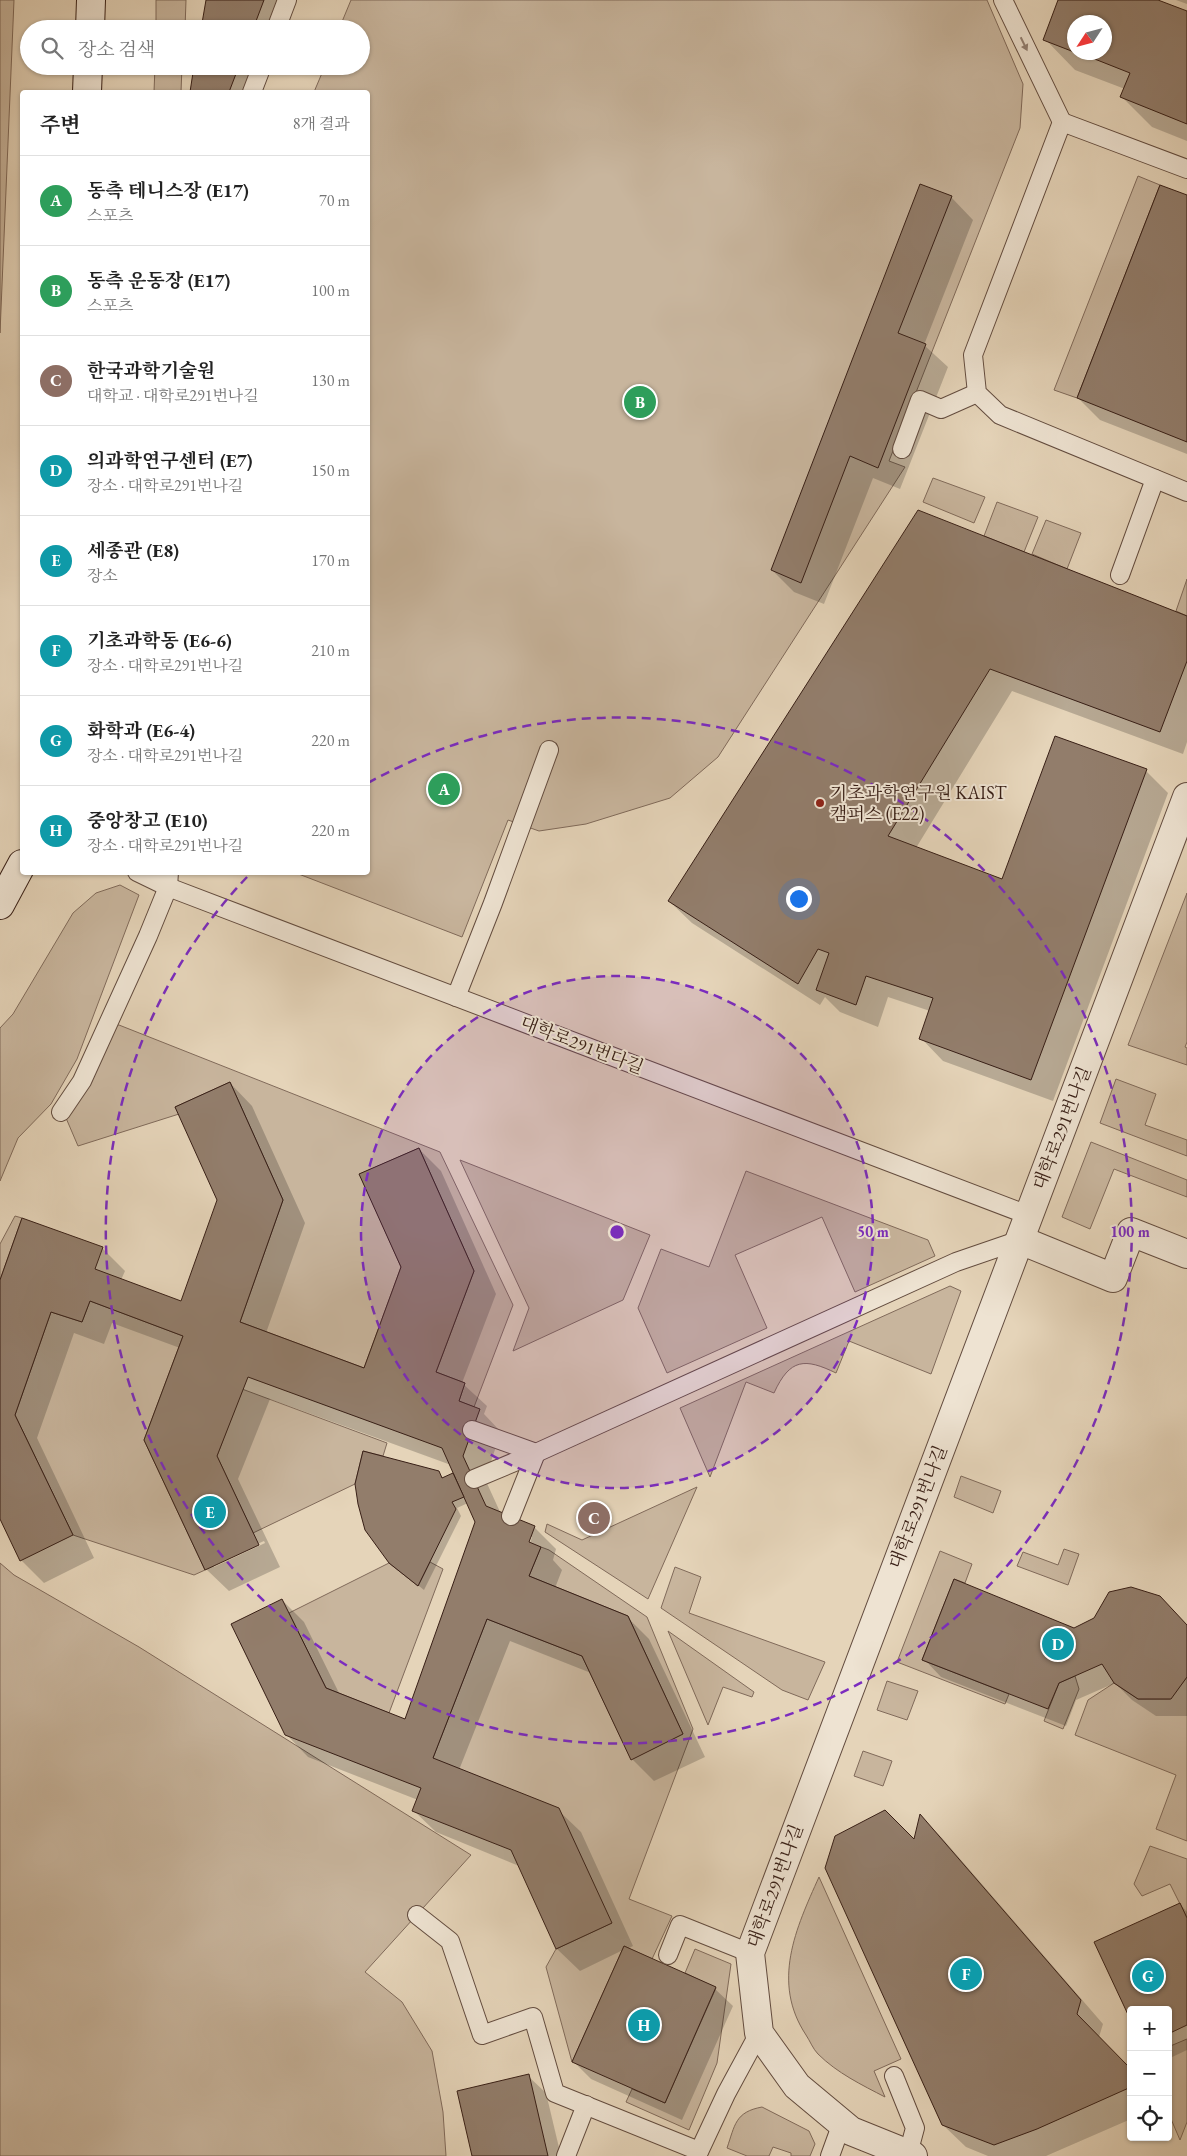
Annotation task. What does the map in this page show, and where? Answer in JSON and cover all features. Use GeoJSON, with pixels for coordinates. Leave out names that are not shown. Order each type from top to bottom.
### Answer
{"type":"FeatureCollection","features":[{"type":"Feature","properties":{"kind":"street"},"geometry":{"type":"LineString","coordinates":[[90,0],[90,20]]}},
{"type":"Feature","properties":{"kind":"street"},"geometry":{"type":"LineString","coordinates":[[87,90],[88,75]]}},
{"type":"Feature","properties":{"kind":"street","name":"대학로291번나길"},"geometry":{"type":"LineString","coordinates":[[911,2155],[851,2131],[797,2086],[759,2033],[750,1953],[1187,797]]}},
{"type":"Feature","properties":{"kind":"street"},"geometry":{"type":"LineString","coordinates":[[0,906],[20,868]]}},
{"type":"Feature","properties":{"kind":"street","name":"대학로291번다길"},"geometry":{"type":"LineString","coordinates":[[1024,1228],[1113,1278],[1131,1232],[1187,1254]]}},
{"type":"Feature","properties":{"kind":"lane"},"geometry":{"type":"LineString","coordinates":[[279,20],[287,0]]}},
{"type":"Feature","properties":{"kind":"lane"},"geometry":{"type":"LineString","coordinates":[[1003,0],[1062,122],[1187,169]]}},
{"type":"Feature","properties":{"kind":"lane"},"geometry":{"type":"LineString","coordinates":[[253,90],[259,75]]}},
{"type":"Feature","properties":{"kind":"lane"},"geometry":{"type":"LineString","coordinates":[[1062,122],[973,355],[977,393],[1000,415],[1187,492]]}},
{"type":"Feature","properties":{"kind":"lane"},"geometry":{"type":"LineString","coordinates":[[902,450],[920,400],[941,409],[977,393]]}},
{"type":"Feature","properties":{"kind":"lane"},"geometry":{"type":"LineString","coordinates":[[1120,575],[1155,479]]}},
{"type":"Feature","properties":{"kind":"lane"},"geometry":{"type":"LineString","coordinates":[[456,997],[493,903],[549,750]]}},
{"type":"Feature","properties":{"kind":"lane","name":"대학로291번다길"},"geometry":{"type":"LineString","coordinates":[[149,875],[168,880],[1024,1228]]}},
{"type":"Feature","properties":{"kind":"lane"},"geometry":{"type":"LineString","coordinates":[[61,1112],[82,1082],[168,880]]}},
{"type":"Feature","properties":{"kind":"lane"},"geometry":{"type":"LineString","coordinates":[[474,1478],[536,1453],[956,1262],[1024,1228]]}},
{"type":"Feature","properties":{"kind":"lane"},"geometry":{"type":"LineString","coordinates":[[472,1430],[536,1453]]}},
{"type":"Feature","properties":{"kind":"lane"},"geometry":{"type":"LineString","coordinates":[[511,1516],[536,1453]]}},
{"type":"Feature","properties":{"kind":"lane"},"geometry":{"type":"LineString","coordinates":[[417,1915],[450,1941],[482,2035],[533,2017],[555,2093],[698,2154],[726,2094],[759,2033]]}},
{"type":"Feature","properties":{"kind":"lane"},"geometry":{"type":"LineString","coordinates":[[668,1954],[680,1925],[750,1953]]}},
{"type":"Feature","properties":{"kind":"lane"},"geometry":{"type":"LineString","coordinates":[[894,2076],[915,2128],[911,2155]]}},
{"type":"Feature","properties":{"kind":"lane"},"geometry":{"type":"LineString","coordinates":[[566,2156],[586,2105]]}},
{"type":"Feature","properties":{"kind":"lane"},"geometry":{"type":"LineString","coordinates":[[830,2156],[842,2123]]}},
{"type":"Feature","properties":{"kind":"shaded area"},"geometry":{"type":"Polygon","coordinates":[[[0,0],[14,0],[0,333],[0,0]]]}},
{"type":"Feature","properties":{"kind":"shaded area"},"geometry":{"type":"Polygon","coordinates":[[[156,0],[186,0],[185,20],[156,20],[156,0]]]}},
{"type":"Feature","properties":{"kind":"shaded area"},"geometry":{"type":"Polygon","coordinates":[[[351,0],[987,0],[1023,84],[1020,128],[889,461],[905,467],[718,757],[670,798],[586,824],[539,831],[508,820],[462,937],[301,875],[370,875],[370,90],[315,90],[321,75],[370,75],[370,20],[343,20],[351,0]]]}},
{"type":"Feature","properties":{"kind":"shaded area"},"geometry":{"type":"Polygon","coordinates":[[[155,75],[182,75],[181,90],[154,90],[155,75]]]}},
{"type":"Feature","properties":{"kind":"shaded area"},"geometry":{"type":"Polygon","coordinates":[[[1138,176],[1160,185],[1077,398],[1054,390],[1138,176]]]}},
{"type":"Feature","properties":{"kind":"shaded area"},"geometry":{"type":"Polygon","coordinates":[[[933,478],[985,497],[974,523],[923,502],[933,478]]]}},
{"type":"Feature","properties":{"kind":"shaded area"},"geometry":{"type":"Polygon","coordinates":[[[997,502],[1038,517],[1024,552],[984,536],[997,502]]]}},
{"type":"Feature","properties":{"kind":"shaded area"},"geometry":{"type":"Polygon","coordinates":[[[1046,520],[1081,533],[1067,569],[1032,554],[1046,520]]]}},
{"type":"Feature","properties":{"kind":"shaded area"},"geometry":{"type":"Polygon","coordinates":[[[1187,579],[1187,616],[1176,611],[1187,579]]]}},
{"type":"Feature","properties":{"kind":"shaded area"},"geometry":{"type":"Polygon","coordinates":[[[120,885],[139,895],[77,1059],[51,1104],[18,1138],[0,1181],[0,1028],[13,1014],[73,913],[96,893],[120,885]]]}},
{"type":"Feature","properties":{"kind":"shaded area"},"geometry":{"type":"Polygon","coordinates":[[[1187,893],[1187,1042],[1185,1047],[1187,1048],[1187,1065],[1128,1045],[1187,893]]]}},
{"type":"Feature","properties":{"kind":"shaded area"},"geometry":{"type":"Polygon","coordinates":[[[113,1025],[119,1025],[440,1152],[513,1305],[474,1407],[459,1401],[465,1383],[436,1372],[474,1271],[419,1148],[360,1174],[401,1267],[364,1368],[240,1322],[283,1200],[230,1082],[175,1107],[179,1114],[78,1146],[66,1118],[113,1025]]]}},
{"type":"Feature","properties":{"kind":"shaded area"},"geometry":{"type":"Polygon","coordinates":[[[1116,1079],[1156,1094],[1145,1125],[1187,1140],[1187,1156],[1100,1123],[1116,1079]]]}},
{"type":"Feature","properties":{"kind":"shaded area"},"geometry":{"type":"Polygon","coordinates":[[[1091,1142],[1187,1180],[1187,1197],[1114,1169],[1090,1229],[1062,1217],[1091,1142]]]}},
{"type":"Feature","properties":{"kind":"shaded area"},"geometry":{"type":"Polygon","coordinates":[[[460,1160],[650,1235],[623,1300],[513,1351],[529,1308],[460,1160]]]}},
{"type":"Feature","properties":{"kind":"shaded area"},"geometry":{"type":"Polygon","coordinates":[[[746,1171],[928,1240],[935,1256],[855,1292],[822,1217],[735,1255],[767,1328],[667,1373],[638,1308],[661,1249],[709,1267],[746,1171]]]}},
{"type":"Feature","properties":{"kind":"shaded area"},"geometry":{"type":"Polygon","coordinates":[[[15,1216],[22,1218],[0,1280],[0,1244],[15,1216]]]}},
{"type":"Feature","properties":{"kind":"shaded area"},"geometry":{"type":"Polygon","coordinates":[[[950,1286],[961,1291],[931,1374],[849,1341],[836,1373],[815,1365],[799,1364],[792,1367],[786,1373],[774,1393],[746,1382],[710,1477],[680,1408],[950,1286]]]}},
{"type":"Feature","properties":{"kind":"shaded area"},"geometry":{"type":"Polygon","coordinates":[[[90,1301],[183,1336],[144,1440],[205,1570],[194,1575],[73,1535],[15,1415],[51,1312],[82,1322],[90,1301]]]}},
{"type":"Feature","properties":{"kind":"shaded area"},"geometry":{"type":"Polygon","coordinates":[[[242,1389],[387,1443],[383,1456],[363,1451],[355,1484],[253,1533],[217,1456],[242,1389]]]}},
{"type":"Feature","properties":{"kind":"shaded area"},"geometry":{"type":"Polygon","coordinates":[[[961,1476],[1001,1491],[993,1513],[954,1497],[961,1476]]]}},
{"type":"Feature","properties":{"kind":"shaded area"},"geometry":{"type":"Polygon","coordinates":[[[697,1487],[648,1599],[545,1532],[547,1524],[582,1540],[697,1487]]]}},
{"type":"Feature","properties":{"kind":"shaded area"},"geometry":{"type":"Polygon","coordinates":[[[541,1547],[549,1550],[647,1617],[693,1729],[629,1899],[672,1916],[652,1959],[624,1946],[572,2062],[546,1967],[556,1949],[612,1923],[433,1758],[487,1619],[582,1656],[631,1759],[683,1734],[628,1616],[529,1576],[541,1547]]]}},
{"type":"Feature","properties":{"kind":"shaded area"},"geometry":{"type":"Polygon","coordinates":[[[1064,1549],[1079,1554],[1068,1585],[1017,1566],[1023,1552],[1058,1565],[1064,1549]]]}},
{"type":"Feature","properties":{"kind":"shaded area"},"geometry":{"type":"Polygon","coordinates":[[[940,1551],[972,1564],[965,1583],[954,1579],[922,1660],[1009,1694],[1005,1704],[897,1662],[940,1551]]]}},
{"type":"Feature","properties":{"kind":"shaded area"},"geometry":{"type":"Polygon","coordinates":[[[430,1562],[443,1569],[389,1713],[326,1688],[289,1613],[389,1563],[418,1586],[430,1562]]]}},
{"type":"Feature","properties":{"kind":"shaded area"},"geometry":{"type":"Polygon","coordinates":[[[0,1563],[14,1575],[139,1647],[471,1855],[365,1972],[402,2002],[432,2051],[443,2112],[446,2156],[0,2156],[0,1563]]]}},
{"type":"Feature","properties":{"kind":"shaded area"},"geometry":{"type":"Polygon","coordinates":[[[675,1567],[701,1577],[689,1613],[825,1662],[808,1700],[782,1690],[661,1608],[675,1567]]]}},
{"type":"Feature","properties":{"kind":"shaded area"},"geometry":{"type":"Polygon","coordinates":[[[668,1631],[754,1692],[752,1697],[723,1687],[708,1725],[668,1631]]]}},
{"type":"Feature","properties":{"kind":"shaded area"},"geometry":{"type":"Polygon","coordinates":[[[1075,1676],[1079,1689],[1063,1729],[1044,1721],[1059,1683],[1075,1676]]]}},
{"type":"Feature","properties":{"kind":"shaded area"},"geometry":{"type":"Polygon","coordinates":[[[1187,1677],[1187,1841],[1156,1829],[1176,1775],[1075,1735],[1088,1700],[1114,1683],[1138,1699],[1170,1699],[1187,1677]]]}},
{"type":"Feature","properties":{"kind":"shaded area"},"geometry":{"type":"Polygon","coordinates":[[[887,1681],[918,1691],[907,1720],[877,1710],[887,1681]]]}},
{"type":"Feature","properties":{"kind":"shaded area"},"geometry":{"type":"Polygon","coordinates":[[[863,1751],[892,1761],[883,1786],[854,1776],[863,1751]]]}},
{"type":"Feature","properties":{"kind":"shaded area"},"geometry":{"type":"Polygon","coordinates":[[[1150,1846],[1187,1859],[1187,1918],[1170,1884],[1142,1896],[1134,1884],[1150,1846]]]}},
{"type":"Feature","properties":{"kind":"shaded area"},"geometry":{"type":"Polygon","coordinates":[[[819,1877],[901,2059],[874,2071],[885,2097],[850,2078],[818,2054],[796,2015],[790,1995],[791,1955],[802,1916],[819,1877]]]}},
{"type":"Feature","properties":{"kind":"shaded area"},"geometry":{"type":"Polygon","coordinates":[[[695,1949],[731,1964],[717,2063],[689,2130],[626,2102],[632,2089],[665,2103],[716,1988],[685,1973],[695,1949]]]}},
{"type":"Feature","properties":{"kind":"shaded area"},"geometry":{"type":"Polygon","coordinates":[[[1187,2039],[1187,2122],[1180,2140],[1172,2121],[1172,2045],[1187,2039]]]}},
{"type":"Feature","properties":{"kind":"shaded area"},"geometry":{"type":"Polygon","coordinates":[[[762,2107],[809,2131],[815,2144],[810,2156],[791,2156],[791,2153],[773,2147],[769,2156],[747,2156],[727,2148],[734,2126],[741,2116],[753,2109],[762,2107]]]}},
{"type":"Feature","properties":{"kind":"building"},"geometry":{"type":"Polygon","coordinates":[[[206,0],[264,0],[256,20],[203,20],[206,0]]]}},
{"type":"Feature","properties":{"kind":"building"},"geometry":{"type":"Polygon","coordinates":[[[1058,0],[1158,0],[1187,11],[1187,124],[1120,97],[1130,73],[1097,60],[1112,60],[1112,15],[1067,15],[1067,49],[1043,40],[1058,0]]]}},
{"type":"Feature","properties":{"kind":"building"},"geometry":{"type":"Polygon","coordinates":[[[193,75],[236,75],[230,90],[190,90],[193,75]]]}},
{"type":"Feature","properties":{"kind":"building"},"geometry":{"type":"Polygon","coordinates":[[[920,184],[952,196],[898,333],[926,344],[878,468],[850,456],[801,583],[771,570],[920,184]]]}},
{"type":"Feature","properties":{"kind":"building"},"geometry":{"type":"Polygon","coordinates":[[[1160,185],[1187,195],[1187,442],[1077,398],[1160,185]]]}},
{"type":"Feature","properties":{"kind":"building","name":"기초과학연구원 KAIST 캠퍼스 (E22)"},"geometry":{"type":"Polygon","coordinates":[[[918,510],[1187,616],[1187,661],[1160,732],[990,669],[888,836],[1002,879],[1055,736],[1147,769],[1031,1080],[919,1039],[933,998],[866,976],[856,1005],[816,990],[829,953],[818,949],[798,984],[668,901],[918,510]]]}},
{"type":"Feature","properties":{"kind":"building"},"geometry":{"type":"Polygon","coordinates":[[[230,1082],[283,1200],[240,1322],[364,1368],[401,1267],[359,1174],[419,1148],[474,1271],[436,1372],[465,1383],[459,1401],[480,1409],[463,1456],[486,1506],[535,1526],[529,1542],[541,1547],[529,1576],[628,1616],[683,1734],[631,1760],[582,1656],[487,1619],[433,1758],[559,1808],[612,1923],[556,1949],[511,1850],[412,1811],[421,1788],[285,1735],[231,1624],[282,1599],[326,1688],[405,1719],[475,1522],[442,1448],[248,1377],[217,1456],[259,1545],[205,1570],[144,1440],[183,1336],[90,1301],[82,1322],[51,1312],[15,1415],[73,1535],[20,1561],[0,1519],[0,1280],[22,1218],[103,1247],[95,1269],[181,1301],[217,1200],[175,1107],[230,1082]]]}},
{"type":"Feature","properties":{"kind":"building"},"geometry":{"type":"Polygon","coordinates":[[[363,1451],[439,1471],[442,1478],[453,1473],[464,1497],[452,1502],[456,1509],[418,1586],[389,1563],[365,1530],[355,1484],[363,1451]]]}},
{"type":"Feature","properties":{"kind":"building"},"geometry":{"type":"Polygon","coordinates":[[[954,1579],[1074,1628],[1094,1618],[1109,1592],[1131,1587],[1160,1596],[1187,1625],[1187,1677],[1171,1699],[1138,1699],[1114,1683],[1102,1664],[1059,1683],[1048,1709],[922,1660],[954,1579]]]}},
{"type":"Feature","properties":{"kind":"building"},"geometry":{"type":"Polygon","coordinates":[[[885,1810],[914,1839],[920,1814],[1081,2000],[1077,2014],[1127,2065],[1127,2089],[1037,2129],[994,2145],[942,2125],[825,1868],[835,1836],[885,1810]]]}},
{"type":"Feature","properties":{"kind":"building"},"geometry":{"type":"Polygon","coordinates":[[[1180,1903],[1187,1918],[1187,2025],[1172,2032],[1172,2006],[1127,2006],[1127,2012],[1094,1942],[1180,1903]]]}},
{"type":"Feature","properties":{"kind":"building"},"geometry":{"type":"Polygon","coordinates":[[[624,1946],[716,1987],[665,2103],[572,2062],[624,1946]]]}},
{"type":"Feature","properties":{"kind":"building"},"geometry":{"type":"Polygon","coordinates":[[[529,2074],[548,2156],[472,2156],[457,2091],[529,2074]]]}},
{"type":"Feature","properties":{"kind":"place","name":"동측 운동장 (E17)"},"geometry":{"type":"Point","coordinates":[640,402]}},
{"type":"Feature","properties":{"kind":"place","name":"동측 테니스장 (E17)"},"geometry":{"type":"Point","coordinates":[444,789]}},
{"type":"Feature","properties":{"kind":"place","name":"기초과학연구원 KAIST 캠퍼스 (E22)"},"geometry":{"type":"Point","coordinates":[820,803]}},
{"type":"Feature","properties":{"kind":"place","name":"세종관 (E8)"},"geometry":{"type":"Point","coordinates":[210,1512]}},
{"type":"Feature","properties":{"kind":"place","name":"한국과학기술원"},"geometry":{"type":"Point","coordinates":[594,1518]}},
{"type":"Feature","properties":{"kind":"place","name":"의과학연구센터 (E7)"},"geometry":{"type":"Point","coordinates":[1058,1644]}},
{"type":"Feature","properties":{"kind":"place","name":"기초과학동 (E6-6)"},"geometry":{"type":"Point","coordinates":[966,1974]}},
{"type":"Feature","properties":{"kind":"place","name":"화학과 (E6-4)"},"geometry":{"type":"Point","coordinates":[1148,1976]}},
{"type":"Feature","properties":{"kind":"place","name":"중앙창고 (E10)"},"geometry":{"type":"Point","coordinates":[644,2025]}}]}
